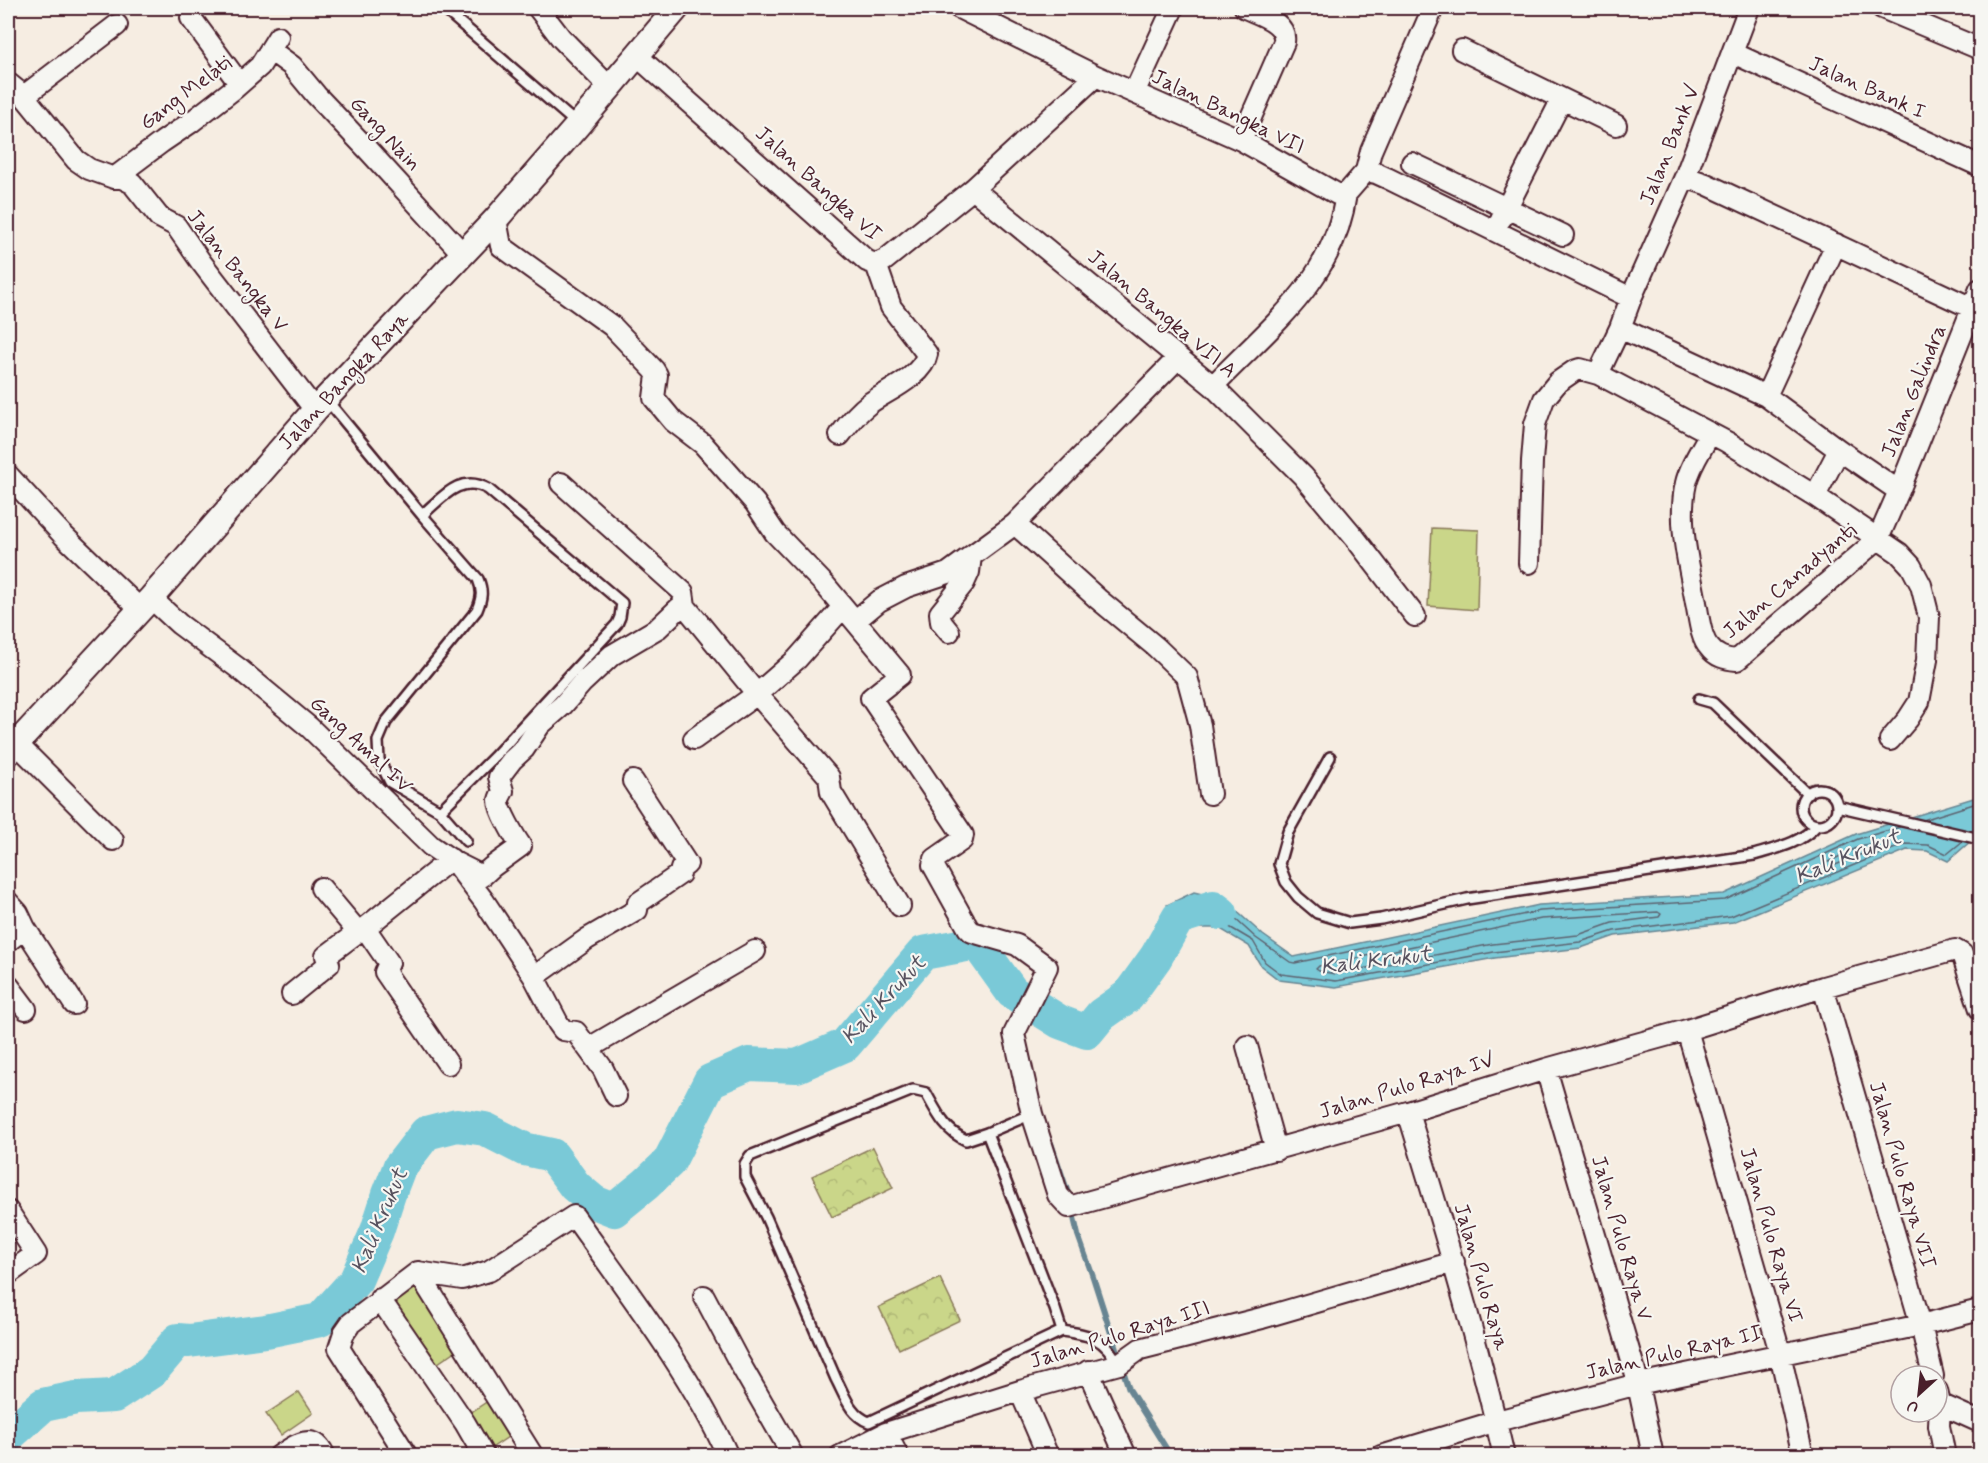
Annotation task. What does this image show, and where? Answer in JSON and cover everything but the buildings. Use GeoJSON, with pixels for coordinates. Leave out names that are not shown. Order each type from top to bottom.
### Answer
{"type":"FeatureCollection","features":[{"type":"Feature","properties":{"kind":"street"},"geometry":{"type":"LineString","coordinates":[[538,8],[561,38],[610,88]]}},
{"type":"Feature","properties":{"kind":"street","name":"Jalan Bangka Raya"},"geometry":{"type":"LineString","coordinates":[[12,748],[146,604],[321,404],[496,219],[677,8]]}},
{"type":"Feature","properties":{"kind":"street","name":"Jalan Bangka VII"},"geometry":{"type":"LineString","coordinates":[[958,8],[1096,76],[1241,140],[1337,194],[1346,195]]}},
{"type":"Feature","properties":{"kind":"street"},"geometry":{"type":"LineString","coordinates":[[1134,93],[1173,8]]}},
{"type":"Feature","properties":{"kind":"street"},"geometry":{"type":"LineString","coordinates":[[1241,140],[1285,35],[1281,27],[1245,8]]}},
{"type":"Feature","properties":{"kind":"street"},"geometry":{"type":"LineString","coordinates":[[1213,386],[1292,308],[1319,270],[1332,246],[1343,214],[1346,195],[1366,171],[1371,151],[1433,8]]}},
{"type":"Feature","properties":{"kind":"street","name":"Jalan Bank V"},"geometry":{"type":"LineString","coordinates":[[1598,374],[1685,177],[1749,8]]}},
{"type":"Feature","properties":{"kind":"street"},"geometry":{"type":"LineString","coordinates":[[1882,8],[1980,50]]}},
{"type":"Feature","properties":{"kind":"street"},"geometry":{"type":"LineString","coordinates":[[190,20],[239,83]]}},
{"type":"Feature","properties":{"kind":"street"},"geometry":{"type":"LineString","coordinates":[[24,96],[117,26]]}},
{"type":"Feature","properties":{"kind":"street","name":"Gang Melati"},"geometry":{"type":"LineString","coordinates":[[114,178],[190,123],[260,66],[274,44]]}},
{"type":"Feature","properties":{"kind":"street","name":"Gang Nain"},"geometry":{"type":"LineString","coordinates":[[274,44],[316,95],[463,254]]}},
{"type":"Feature","properties":{"kind":"street"},"geometry":{"type":"LineString","coordinates":[[1462,50],[1616,125]]}},
{"type":"Feature","properties":{"kind":"street","name":"Jalan Bank I"},"geometry":{"type":"LineString","coordinates":[[1733,53],[1980,166]]}},
{"type":"Feature","properties":{"kind":"street","name":"Jalan Bangka VI"},"geometry":{"type":"LineString","coordinates":[[637,56],[867,261],[876,264],[885,260],[974,189]]}},
{"type":"Feature","properties":{"kind":"street"},"geometry":{"type":"LineString","coordinates":[[974,189],[1096,76]]}},
{"type":"Feature","properties":{"kind":"street","name":"Jalan Bangka V"},"geometry":{"type":"LineString","coordinates":[[8,83],[24,96],[76,160],[89,169],[132,183],[159,217],[176,226],[201,262],[321,404]]}},
{"type":"Feature","properties":{"kind":"street"},"geometry":{"type":"LineString","coordinates":[[1496,230],[1562,99]]}},
{"type":"Feature","properties":{"kind":"street"},"geometry":{"type":"LineString","coordinates":[[1412,163],[1563,235]]}},
{"type":"Feature","properties":{"kind":"street"},"geometry":{"type":"LineString","coordinates":[[1366,171],[1376,173],[1496,230],[1629,303]]}},
{"type":"Feature","properties":{"kind":"street","name":"Jalan Galindra"},"geometry":{"type":"LineString","coordinates":[[1685,177],[1707,184],[1972,308]]}},
{"type":"Feature","properties":{"kind":"street","name":"Jalan Bangka VII A"},"geometry":{"type":"LineString","coordinates":[[974,189],[1213,386],[1303,476],[1355,538],[1415,616]]}},
{"type":"Feature","properties":{"kind":"street"},"geometry":{"type":"LineString","coordinates":[[496,219],[501,246],[612,326],[654,370],[657,375],[654,398],[658,404],[673,421],[703,444],[755,503],[775,533],[825,585],[849,614]]}},
{"type":"Feature","properties":{"kind":"street"},"geometry":{"type":"LineString","coordinates":[[1766,396],[1836,244]]}},
{"type":"Feature","properties":{"kind":"street"},"geometry":{"type":"LineString","coordinates":[[840,435],[868,404],[897,387],[920,369],[926,360],[927,354],[891,307],[876,264]]}},
{"type":"Feature","properties":{"kind":"street","name":"Jalan Galindra"},"geometry":{"type":"LineString","coordinates":[[1899,491],[1980,289]]}},
{"type":"Feature","properties":{"kind":"street"},"geometry":{"type":"LineString","coordinates":[[1620,328],[1766,396],[1899,491]]}},
{"type":"Feature","properties":{"kind":"street"},"geometry":{"type":"LineString","coordinates":[[694,739],[758,694],[849,614],[906,587],[948,573],[1015,524],[1178,358]]}},
{"type":"Feature","properties":{"kind":"street"},"geometry":{"type":"LineString","coordinates":[[1529,563],[1535,424],[1544,399],[1557,382],[1574,371],[1580,369],[1598,374]]}},
{"type":"Feature","properties":{"kind":"street","name":"Jalan Canadyanti"},"geometry":{"type":"LineString","coordinates":[[1598,374],[1727,442],[1815,496],[1878,539]]}},
{"type":"Feature","properties":{"kind":"street","name":"Jalan Canadyanti"},"geometry":{"type":"LineString","coordinates":[[1710,433],[1686,482],[1683,507],[1685,541],[1700,624],[1707,645],[1714,653],[1725,659],[1737,660],[1878,539],[1899,491]]}},
{"type":"Feature","properties":{"kind":"street"},"geometry":{"type":"LineString","coordinates":[[1815,496],[1839,450]]}},
{"type":"Feature","properties":{"kind":"street","name":"Gang Amal IV"},"geometry":{"type":"LineString","coordinates":[[8,475],[63,535],[146,604],[179,624],[238,668],[309,727],[431,846],[451,860]]}},
{"type":"Feature","properties":{"kind":"street"},"geometry":{"type":"LineString","coordinates":[[561,483],[683,592],[685,606],[829,777],[831,792],[900,906]]}},
{"type":"Feature","properties":{"kind":"street"},"geometry":{"type":"LineString","coordinates":[[1015,524],[1187,676],[1200,725],[1210,794]]}},
{"type":"Feature","properties":{"kind":"street"},"geometry":{"type":"LineString","coordinates":[[1878,539],[1899,553],[1911,566],[1921,585],[1929,617],[1927,660],[1919,702],[1890,740]]}},
{"type":"Feature","properties":{"kind":"street"},"geometry":{"type":"LineString","coordinates":[[949,632],[941,622],[940,612],[964,583],[969,572],[971,556]]}},
{"type":"Feature","properties":{"kind":"street"},"geometry":{"type":"LineString","coordinates":[[451,860],[482,876],[521,846],[512,834],[501,809],[499,800],[503,791],[499,777],[524,749],[540,725],[612,655],[658,628],[679,608],[685,606]]}},
{"type":"Feature","properties":{"kind":"street","name":"Jalan Pulo Raya IV"},"geometry":{"type":"LineString","coordinates":[[849,614],[900,675],[871,698],[963,835],[962,840],[935,859],[933,865],[968,928],[972,932],[1017,945],[1047,967],[1014,1034],[1032,1114],[1058,1195],[1069,1207],[1408,1112],[1546,1069],[1687,1030],[1823,987],[1955,950],[1962,954],[1980,1009]]}},
{"type":"Feature","properties":{"kind":"street"},"geometry":{"type":"LineString","coordinates":[[12,748],[113,840]]}},
{"type":"Feature","properties":{"kind":"street"},"geometry":{"type":"LineString","coordinates":[[534,977],[587,939],[637,910],[638,903],[680,874],[681,869],[687,864],[633,781]]}},
{"type":"Feature","properties":{"kind":"street"},"geometry":{"type":"LineString","coordinates":[[292,994],[329,964],[326,956],[451,860]]}},
{"type":"Feature","properties":{"kind":"street"},"geometry":{"type":"LineString","coordinates":[[451,860],[469,879],[534,977],[563,1030],[576,1032],[589,1048],[603,1069],[616,1096]]}},
{"type":"Feature","properties":{"kind":"street"},"geometry":{"type":"LineString","coordinates":[[321,888],[389,963],[385,972],[448,1065]]}},
{"type":"Feature","properties":{"kind":"street"},"geometry":{"type":"LineString","coordinates":[[8,902],[18,913],[25,928],[74,1004]]}},
{"type":"Feature","properties":{"kind":"street"},"geometry":{"type":"LineString","coordinates":[[8,941],[25,928]]}},
{"type":"Feature","properties":{"kind":"street"},"geometry":{"type":"LineString","coordinates":[[589,1048],[755,951]]}},
{"type":"Feature","properties":{"kind":"street"},"geometry":{"type":"LineString","coordinates":[[8,985],[26,1010]]}},
{"type":"Feature","properties":{"kind":"street","name":"Jalan Pulo Raya VII"},"geometry":{"type":"LineString","coordinates":[[1823,987],[1921,1325],[1930,1364]]}},
{"type":"Feature","properties":{"kind":"street","name":"Jalan Pulo Raya VI"},"geometry":{"type":"LineString","coordinates":[[1687,1030],[1780,1354],[1803,1455]]}},
{"type":"Feature","properties":{"kind":"street"},"geometry":{"type":"LineString","coordinates":[[1247,1046],[1276,1150]]}},
{"type":"Feature","properties":{"kind":"street","name":"Jalan Pulo Raya V"},"geometry":{"type":"LineString","coordinates":[[1546,1069],[1638,1384],[1653,1455]]}},
{"type":"Feature","properties":{"kind":"street","name":"Jalan Pulo Raya"},"geometry":{"type":"LineString","coordinates":[[1408,1112],[1454,1262],[1504,1455]]}},
{"type":"Feature","properties":{"kind":"street"},"geometry":{"type":"LineString","coordinates":[[8,1211],[36,1254],[8,1274]]}},
{"type":"Feature","properties":{"kind":"street"},"geometry":{"type":"LineString","coordinates":[[407,1455],[339,1348],[344,1333],[351,1323],[380,1299],[418,1272],[462,1278],[489,1271],[574,1216],[659,1337],[715,1427],[728,1455]]}},
{"type":"Feature","properties":{"kind":"street","name":"Jalan Pulo Raya III"},"geometry":{"type":"LineString","coordinates":[[840,1455],[886,1433],[1020,1391],[1119,1364],[1140,1349],[1262,1318],[1454,1262]]}},
{"type":"Feature","properties":{"kind":"street"},"geometry":{"type":"LineString","coordinates":[[418,1272],[533,1455]]}},
{"type":"Feature","properties":{"kind":"street"},"geometry":{"type":"LineString","coordinates":[[704,1296],[793,1455]]}},
{"type":"Feature","properties":{"kind":"street"},"geometry":{"type":"LineString","coordinates":[[380,1299],[459,1414],[484,1455]]}},
{"type":"Feature","properties":{"kind":"street","name":"Jalan Pulo Raya II"},"geometry":{"type":"LineString","coordinates":[[1381,1455],[1497,1421],[1638,1384],[1921,1325],[1980,1310]]}},
{"type":"Feature","properties":{"kind":"street"},"geometry":{"type":"LineString","coordinates":[[1088,1371],[1126,1455]]}},
{"type":"Feature","properties":{"kind":"street"},"geometry":{"type":"LineString","coordinates":[[1020,1391],[1048,1455]]}},
{"type":"Feature","properties":{"kind":"street"},"geometry":{"type":"LineString","coordinates":[[1949,1404],[1980,1422]]}},
{"type":"Feature","properties":{"kind":"street"},"geometry":{"type":"LineString","coordinates":[[1939,1424],[1945,1455]]}},
{"type":"Feature","properties":{"kind":"street"},"geometry":{"type":"LineString","coordinates":[[886,1433],[898,1455]]}},
{"type":"Feature","properties":{"kind":"street"},"geometry":{"type":"LineString","coordinates":[[279,1455],[294,1446],[313,1442],[326,1455]]}},
{"type":"Feature","properties":{"kind":"lane"},"geometry":{"type":"LineString","coordinates":[[442,8],[579,125]]}},
{"type":"Feature","properties":{"kind":"lane"},"geometry":{"type":"LineString","coordinates":[[321,404],[422,515],[478,579],[482,588],[482,600],[477,610],[386,722],[378,741],[379,760],[390,782],[440,811],[466,841]]}},
{"type":"Feature","properties":{"kind":"lane"},"geometry":{"type":"LineString","coordinates":[[422,515],[456,487],[468,483],[479,484],[545,536],[622,603],[617,624],[494,757],[440,811]]}},
{"type":"Feature","properties":{"kind":"lane"},"geometry":{"type":"LineString","coordinates":[[1700,699],[1713,703],[1808,794]]}},
{"type":"Feature","properties":{"kind":"lane"},"geometry":{"type":"LineString","coordinates":[[1330,757],[1288,832],[1279,864],[1286,882],[1317,913],[1350,923],[1381,919],[1467,899],[1754,855],[1798,841],[1808,835],[1817,825],[1829,822],[1833,818],[1837,806],[1835,800],[1826,791],[1813,790],[1803,799],[1801,805],[1805,819],[1817,825]]}},
{"type":"Feature","properties":{"kind":"lane"},"geometry":{"type":"LineString","coordinates":[[1837,806],[1980,839]]}},
{"type":"Feature","properties":{"kind":"lane"},"geometry":{"type":"LineString","coordinates":[[1032,1114],[987,1134],[966,1140],[954,1135],[944,1125],[926,1093],[913,1090],[750,1156],[745,1164],[745,1177],[766,1217],[836,1379],[860,1419],[869,1422],[1062,1331],[1086,1335],[1106,1344],[1119,1364]]}},
{"type":"Feature","properties":{"kind":"lane"},"geometry":{"type":"LineString","coordinates":[[987,1134],[1062,1331]]}},
{"type":"Feature","properties":{"kind":"green space"},"geometry":{"type":"Polygon","coordinates":[[[1432,528],[1479,530],[1477,610],[1428,606],[1432,528]]]}},
{"type":"Feature","properties":{"kind":"green space"},"geometry":{"type":"Polygon","coordinates":[[[873,1147],[893,1188],[832,1217],[812,1176],[873,1147]]]}},
{"type":"Feature","properties":{"kind":"green space"},"geometry":{"type":"Polygon","coordinates":[[[940,1278],[960,1320],[899,1349],[879,1307],[940,1278]]]}},
{"type":"Feature","properties":{"kind":"green space"},"geometry":{"type":"Polygon","coordinates":[[[418,1279],[463,1346],[432,1367],[386,1300],[418,1279]]]}},
{"type":"Feature","properties":{"kind":"green space"},"geometry":{"type":"Polygon","coordinates":[[[299,1392],[313,1413],[281,1435],[266,1414],[299,1392]]]}},
{"type":"Feature","properties":{"kind":"green space"},"geometry":{"type":"Polygon","coordinates":[[[491,1399],[514,1433],[490,1449],[467,1415],[491,1399]]]}},
{"type":"Feature","properties":{"kind":"water"},"geometry":{"type":"Polygon","coordinates":[[[1980,796],[1980,833],[1948,861],[1927,851],[1907,850],[1733,922],[1615,936],[1581,948],[1495,958],[1336,987],[1279,980],[1261,966],[1249,946],[1219,928],[1196,928],[1178,918],[1167,905],[1194,892],[1223,899],[1263,935],[1294,957],[1539,905],[1724,894],[1856,834],[1980,796]]]}},
{"type":"Feature","properties":{"kind":"waterway","name":"Kali Krukut"},"geometry":{"type":"LineString","coordinates":[[8,1436],[43,1405],[76,1398],[114,1396],[152,1371],[178,1340],[189,1341],[266,1331],[320,1320],[356,1280],[377,1231],[399,1168],[426,1133],[457,1125],[485,1129],[524,1149],[552,1155],[575,1186],[594,1202],[614,1210],[669,1162],[710,1081],[749,1064],[797,1066],[845,1045],[923,953],[977,943],[1012,992],[1060,1022],[1087,1032],[1101,1015],[1128,996],[1156,957],[1178,918],[1213,907],[1221,913]]}},
{"type":"Feature","properties":{"kind":"waterway"},"geometry":{"type":"LineString","coordinates":[[1051,1143],[1070,1199]]}},
{"type":"Feature","properties":{"kind":"waterway"},"geometry":{"type":"LineString","coordinates":[[1072,1209],[1078,1235],[1129,1389],[1171,1456]]}}]}
